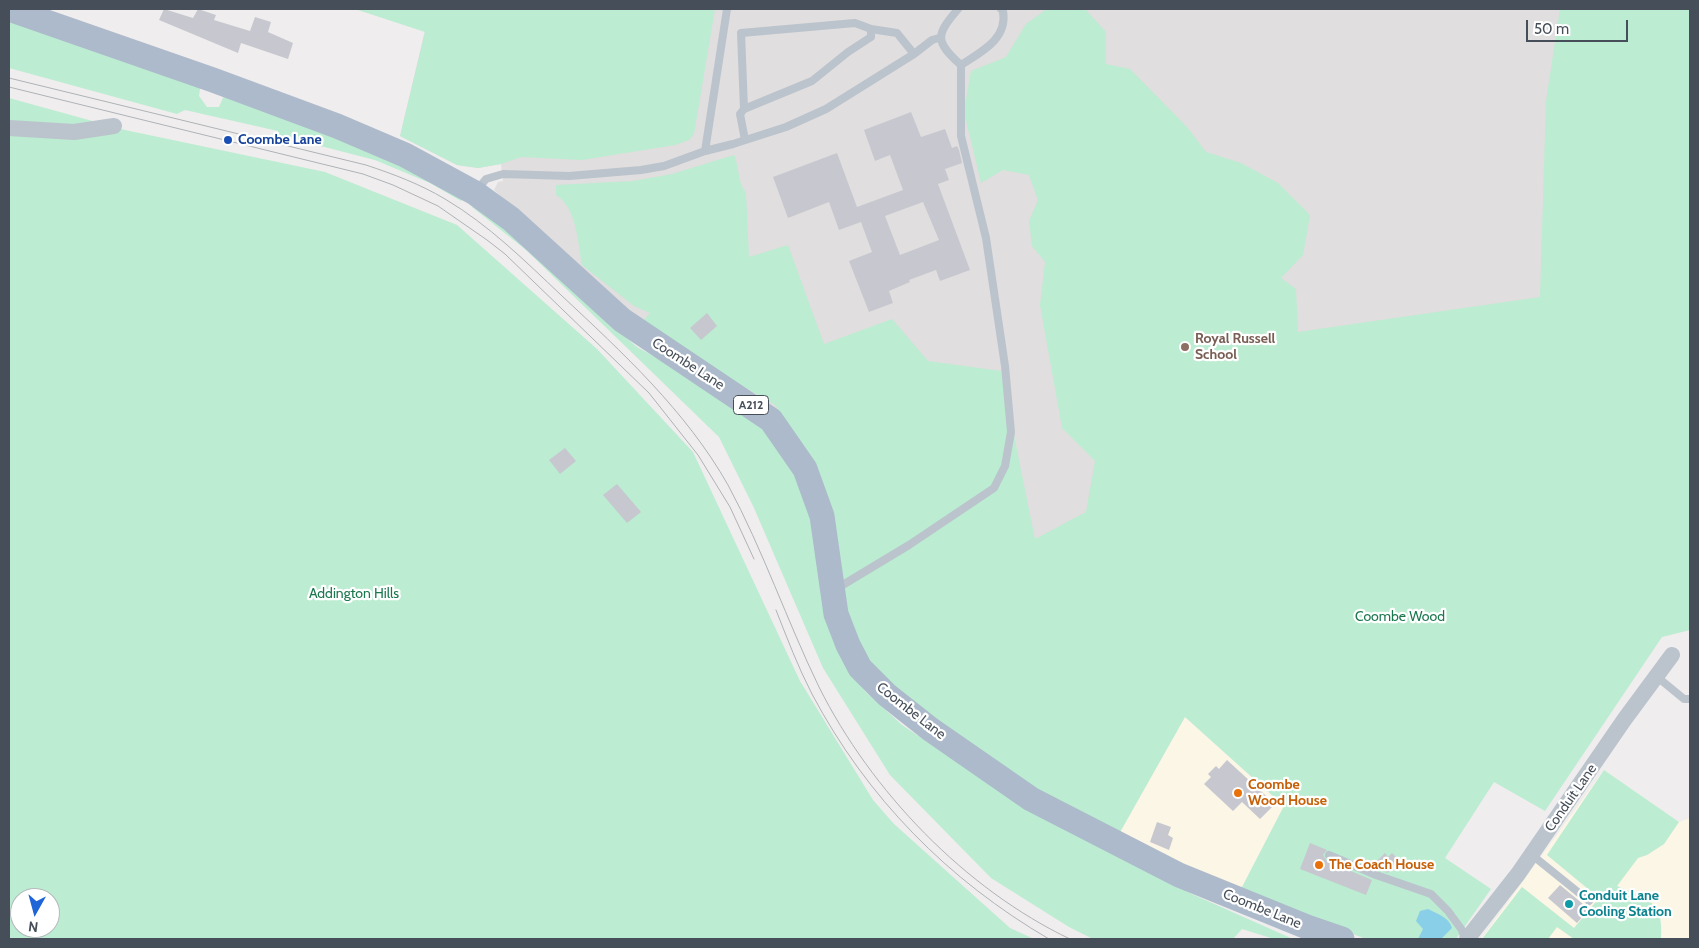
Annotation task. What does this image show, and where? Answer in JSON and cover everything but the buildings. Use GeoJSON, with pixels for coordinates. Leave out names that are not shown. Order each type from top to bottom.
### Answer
{"type":"FeatureCollection","features":[{"type":"Feature","properties":{"kind":"main road","name":"Coombe Lane"},"geometry":{"type":"LineString","coordinates":[[9,9],[213,80],[345,129],[405,155],[475,193],[511,219],[622,320],[771,420],[805,469],[819,509],[838,621],[860,668],[887,695],[930,729],[1031,799],[1179,875],[1307,927],[1342,939]]}},
{"type":"Feature","properties":{"kind":"street"},"geometry":{"type":"LineString","coordinates":[[9,128],[74,132],[114,126]]}},
{"type":"Feature","properties":{"kind":"street","name":"Conduit Lane"},"geometry":{"type":"LineString","coordinates":[[1466,939],[1532,855],[1656,676],[1672,656]]}},
{"type":"Feature","properties":{"kind":"lane"},"geometry":{"type":"LineString","coordinates":[[704,151],[727,9]]}},
{"type":"Feature","properties":{"kind":"lane"},"geometry":{"type":"LineString","coordinates":[[832,591],[909,545],[994,488],[1005,466],[1011,432],[1005,366],[986,238],[962,136],[961,65],[948,52],[940,38],[940,32],[958,9]]}},
{"type":"Feature","properties":{"kind":"lane"},"geometry":{"type":"LineString","coordinates":[[961,65],[994,43],[1005,19],[1005,9]]}},
{"type":"Feature","properties":{"kind":"lane"},"geometry":{"type":"LineString","coordinates":[[744,109],[741,34],[855,23],[871,29],[897,32],[914,54]]}},
{"type":"Feature","properties":{"kind":"lane"},"geometry":{"type":"LineString","coordinates":[[745,140],[740,114],[744,109],[812,81],[848,52],[871,37],[871,29]]}},
{"type":"Feature","properties":{"kind":"lane"},"geometry":{"type":"LineString","coordinates":[[475,193],[486,179],[503,174],[569,176],[641,170],[678,162],[704,151],[786,127],[826,109],[914,54],[932,40],[940,38]]}},
{"type":"Feature","properties":{"kind":"lane"},"geometry":{"type":"LineString","coordinates":[[1656,676],[1684,698],[1690,699]]}},
{"type":"Feature","properties":{"kind":"lane"},"geometry":{"type":"LineString","coordinates":[[1532,855],[1589,901]]}},
{"type":"Feature","properties":{"kind":"lane"},"geometry":{"type":"LineString","coordinates":[[1329,856],[1431,894],[1452,916],[1466,939]]}},
{"type":"Feature","properties":{"kind":"shaded area","name":"Royal Russell School"},"geometry":{"type":"Polygon","coordinates":[[[430,9],[1690,9],[1690,401],[1229,516],[845,592],[628,313],[581,273],[494,190],[498,182],[503,181],[501,164],[478,168],[457,165],[400,136],[430,9]]]}},
{"type":"Feature","properties":{"kind":"shaded area"},"geometry":{"type":"Polygon","coordinates":[[[1185,717],[1284,806],[1240,891],[1119,834],[1185,717]]]}},
{"type":"Feature","properties":{"kind":"shaded area"},"geometry":{"type":"Polygon","coordinates":[[[1604,770],[1679,822],[1690,818],[1690,939],[1481,939],[1604,770]]]}},
{"type":"Feature","properties":{"kind":"green space"},"geometry":{"type":"Polygon","coordinates":[[[355,9],[715,9],[694,134],[689,140],[675,145],[582,160],[521,157],[501,164],[478,168],[457,165],[400,136],[425,32],[355,9]]]}},
{"type":"Feature","properties":{"kind":"green space","name":"Coombe Wood"},"geometry":{"type":"Polygon","coordinates":[[[1047,9],[1085,9],[1106,32],[1106,64],[1130,69],[1187,127],[1206,152],[1241,163],[1278,183],[1310,215],[1303,255],[1281,278],[1296,289],[1298,332],[1540,297],[1546,101],[1560,9],[1690,9],[1690,630],[1662,637],[1545,811],[1494,782],[1445,858],[1491,889],[1456,939],[1366,939],[1240,891],[1284,806],[1185,717],[1119,834],[1040,795],[904,697],[868,663],[847,623],[807,451],[775,405],[727,377],[643,321],[650,313],[634,306],[582,265],[578,237],[572,217],[563,201],[556,195],[556,185],[633,181],[672,174],[734,155],[741,184],[746,193],[749,257],[788,245],[824,344],[892,319],[928,361],[1001,371],[1035,539],[1086,512],[1095,461],[1062,428],[1040,305],[1045,262],[1032,246],[1029,221],[1038,200],[1029,175],[1003,170],[981,183],[964,112],[971,71],[1006,57],[1026,24],[1047,9]]]}},
{"type":"Feature","properties":{"kind":"green space"},"geometry":{"type":"Polygon","coordinates":[[[9,16],[201,82],[199,96],[207,107],[219,107],[225,93],[362,144],[465,195],[461,201],[430,183],[375,160],[278,135],[278,131],[185,110],[177,114],[9,68],[9,16]]]}},
{"type":"Feature","properties":{"kind":"green space","name":"Addington Hills"},"geometry":{"type":"Polygon","coordinates":[[[9,98],[125,130],[325,172],[457,225],[597,349],[693,452],[800,681],[873,800],[894,824],[1010,928],[1034,939],[9,939],[9,98]]]}},
{"type":"Feature","properties":{"kind":"green space"},"geometry":{"type":"Polygon","coordinates":[[[475,203],[501,221],[574,292],[637,347],[769,431],[797,478],[810,518],[845,665],[865,691],[902,725],[990,784],[1065,830],[1194,895],[1293,939],[1274,939],[1242,929],[1233,939],[1093,939],[1069,927],[991,878],[890,775],[823,668],[754,508],[719,437],[526,250],[472,207],[475,203]]]}},
{"type":"Feature","properties":{"kind":"green space"},"geometry":{"type":"Polygon","coordinates":[[[1604,770],[1679,822],[1664,844],[1647,855],[1638,858],[1617,886],[1645,898],[1656,909],[1660,916],[1661,939],[1574,939],[1557,927],[1548,939],[1482,939],[1522,887],[1574,928],[1599,898],[1547,855],[1604,770]]]}},
{"type":"Feature","properties":{"kind":"water"},"geometry":{"type":"Polygon","coordinates":[[[1428,909],[1442,916],[1452,928],[1441,939],[1418,939],[1423,929],[1416,921],[1420,911],[1428,909]]]}},
{"type":"Feature","properties":{"kind":"tram line"},"geometry":{"type":"LineString","coordinates":[[9,78],[366,165],[436,194],[461,209],[492,232],[534,269],[630,361],[693,432],[728,485],[741,510],[796,637],[819,687],[840,726],[865,763],[894,799],[958,865],[994,893],[1031,918],[1070,939]]}},
{"type":"Feature","properties":{"kind":"tram line"},"geometry":{"type":"LineString","coordinates":[[9,87],[363,174],[393,185],[438,206],[505,254],[649,393],[698,455],[730,507],[754,559]]}},
{"type":"Feature","properties":{"kind":"tram line"},"geometry":{"type":"LineString","coordinates":[[776,610],[797,663],[812,694],[858,768],[885,802],[944,863],[1012,916],[1049,939]]}},
{"type":"Feature","properties":{"kind":"place","name":"Coombe Lane"},"geometry":{"type":"Point","coordinates":[228,140]}},
{"type":"Feature","properties":{"kind":"place","name":"Royal Russell School"},"geometry":{"type":"Point","coordinates":[1185,347]}},
{"type":"Feature","properties":{"kind":"place","name":"Coombe Wood House"},"geometry":{"type":"Point","coordinates":[1238,793]}},
{"type":"Feature","properties":{"kind":"place","name":"The Coach House"},"geometry":{"type":"Point","coordinates":[1319,865]}},
{"type":"Feature","properties":{"kind":"place","name":"Conduit Lane Cooling Station"},"geometry":{"type":"Point","coordinates":[1569,904]}}]}
